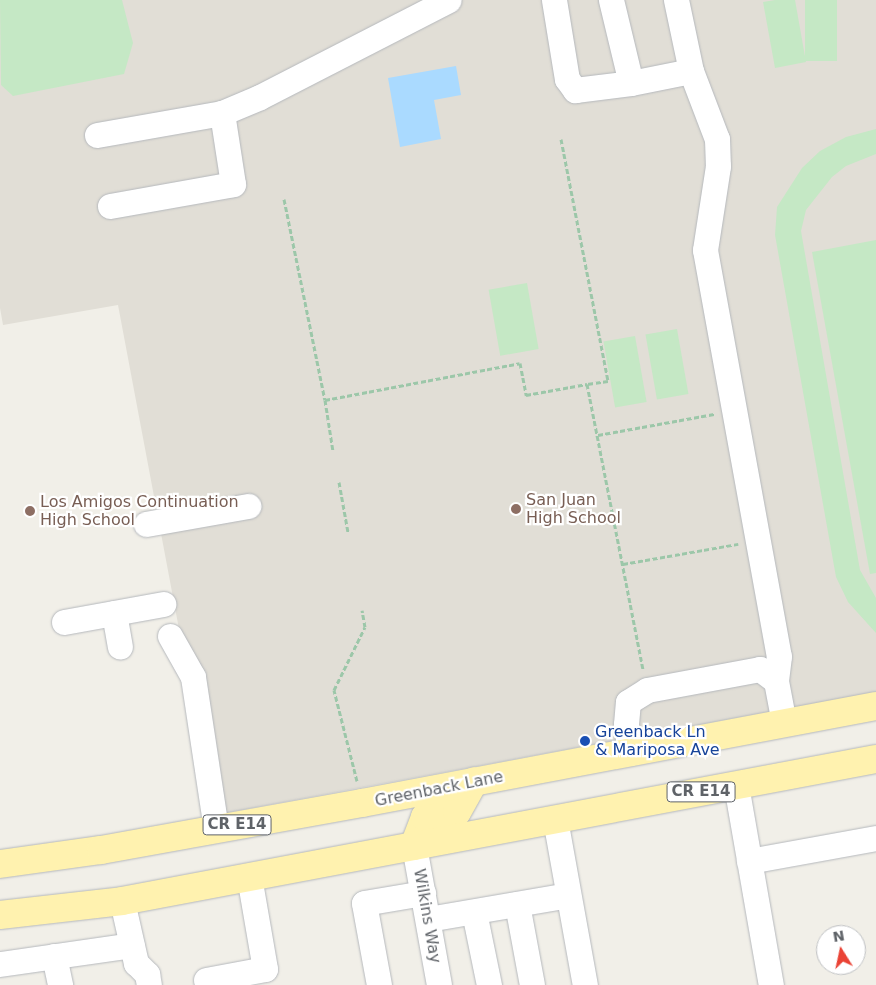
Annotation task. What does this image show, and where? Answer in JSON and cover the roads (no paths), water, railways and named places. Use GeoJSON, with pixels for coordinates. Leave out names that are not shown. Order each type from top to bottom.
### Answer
{"type":"FeatureCollection","features":[{"type":"Feature","properties":{"kind":"main road","name":"Greenback Lane"},"geometry":{"type":"LineString","coordinates":[[0,864],[101,850],[876,706]]}},
{"type":"Feature","properties":{"kind":"main road","name":"CR E14"},"geometry":{"type":"LineString","coordinates":[[0,915],[122,901],[876,759]]}},
{"type":"Feature","properties":{"kind":"main road"},"geometry":{"type":"LineString","coordinates":[[414,846],[425,817],[457,812],[474,781]]}},
{"type":"Feature","properties":{"kind":"street"},"geometry":{"type":"LineString","coordinates":[[97,135],[222,113],[260,97],[449,0]]}},
{"type":"Feature","properties":{"kind":"street"},"geometry":{"type":"LineString","coordinates":[[611,0],[631,84]]}},
{"type":"Feature","properties":{"kind":"street"},"geometry":{"type":"LineString","coordinates":[[676,0],[691,71],[717,139],[718,166],[705,250],[779,656],[776,681],[784,723]]}},
{"type":"Feature","properties":{"kind":"street"},"geometry":{"type":"LineString","coordinates":[[555,6],[568,79],[575,90],[631,84],[691,71]]}},
{"type":"Feature","properties":{"kind":"street"},"geometry":{"type":"LineString","coordinates":[[110,206],[233,184],[222,113]]}},
{"type":"Feature","properties":{"kind":"street"},"geometry":{"type":"LineString","coordinates":[[146,524],[248,506]]}},
{"type":"Feature","properties":{"kind":"street"},"geometry":{"type":"LineString","coordinates":[[64,622],[163,604]]}},
{"type":"Feature","properties":{"kind":"street"},"geometry":{"type":"LineString","coordinates":[[114,612],[120,646]]}},
{"type":"Feature","properties":{"kind":"street"},"geometry":{"type":"LineString","coordinates":[[170,636],[193,677],[216,829]]}},
{"type":"Feature","properties":{"kind":"street"},"geometry":{"type":"LineString","coordinates":[[630,753],[626,724],[628,702],[647,690],[760,670],[776,681]]}},
{"type":"Feature","properties":{"kind":"street"},"geometry":{"type":"LineString","coordinates":[[736,785],[771,985]]}},
{"type":"Feature","properties":{"kind":"street"},"geometry":{"type":"LineString","coordinates":[[555,819],[585,985]]}},
{"type":"Feature","properties":{"kind":"street"},"geometry":{"type":"LineString","coordinates":[[749,862],[876,838]]}},
{"type":"Feature","properties":{"kind":"street","name":"Wilkins Way"},"geometry":{"type":"LineString","coordinates":[[414,846],[439,985]]}},
{"type":"Feature","properties":{"kind":"street"},"geometry":{"type":"LineString","coordinates":[[206,980],[265,969],[248,876]]}},
{"type":"Feature","properties":{"kind":"street"},"geometry":{"type":"LineString","coordinates":[[380,985],[364,903],[423,893]]}},
{"type":"Feature","properties":{"kind":"street"},"geometry":{"type":"LineString","coordinates":[[428,920],[568,895]]}},
{"type":"Feature","properties":{"kind":"street"},"geometry":{"type":"LineString","coordinates":[[122,901],[133,964]]}},
{"type":"Feature","properties":{"kind":"street"},"geometry":{"type":"LineString","coordinates":[[517,904],[532,985]]}},
{"type":"Feature","properties":{"kind":"street"},"geometry":{"type":"LineString","coordinates":[[474,912],[489,985]]}},
{"type":"Feature","properties":{"kind":"street"},"geometry":{"type":"LineString","coordinates":[[54,956],[60,985]]}},
{"type":"Feature","properties":{"kind":"street"},"geometry":{"type":"LineString","coordinates":[[0,964],[54,956],[133,964],[146,974],[148,985]]}},
{"type":"Feature","properties":{"kind":"water"},"geometry":{"type":"Polygon","coordinates":[[[456,66],[461,95],[434,100],[441,139],[400,147],[388,78],[456,66]]]}},
{"type":"Feature","properties":{"kind":"place","name":"San Juan High School"},"geometry":{"type":"Point","coordinates":[516,509]}},
{"type":"Feature","properties":{"kind":"place","name":"Los Amigos Continuation High School"},"geometry":{"type":"Point","coordinates":[30,511]}},
{"type":"Feature","properties":{"kind":"place","name":"Greenback Ln & Mariposa Ave"},"geometry":{"type":"Point","coordinates":[585,741]}}]}
